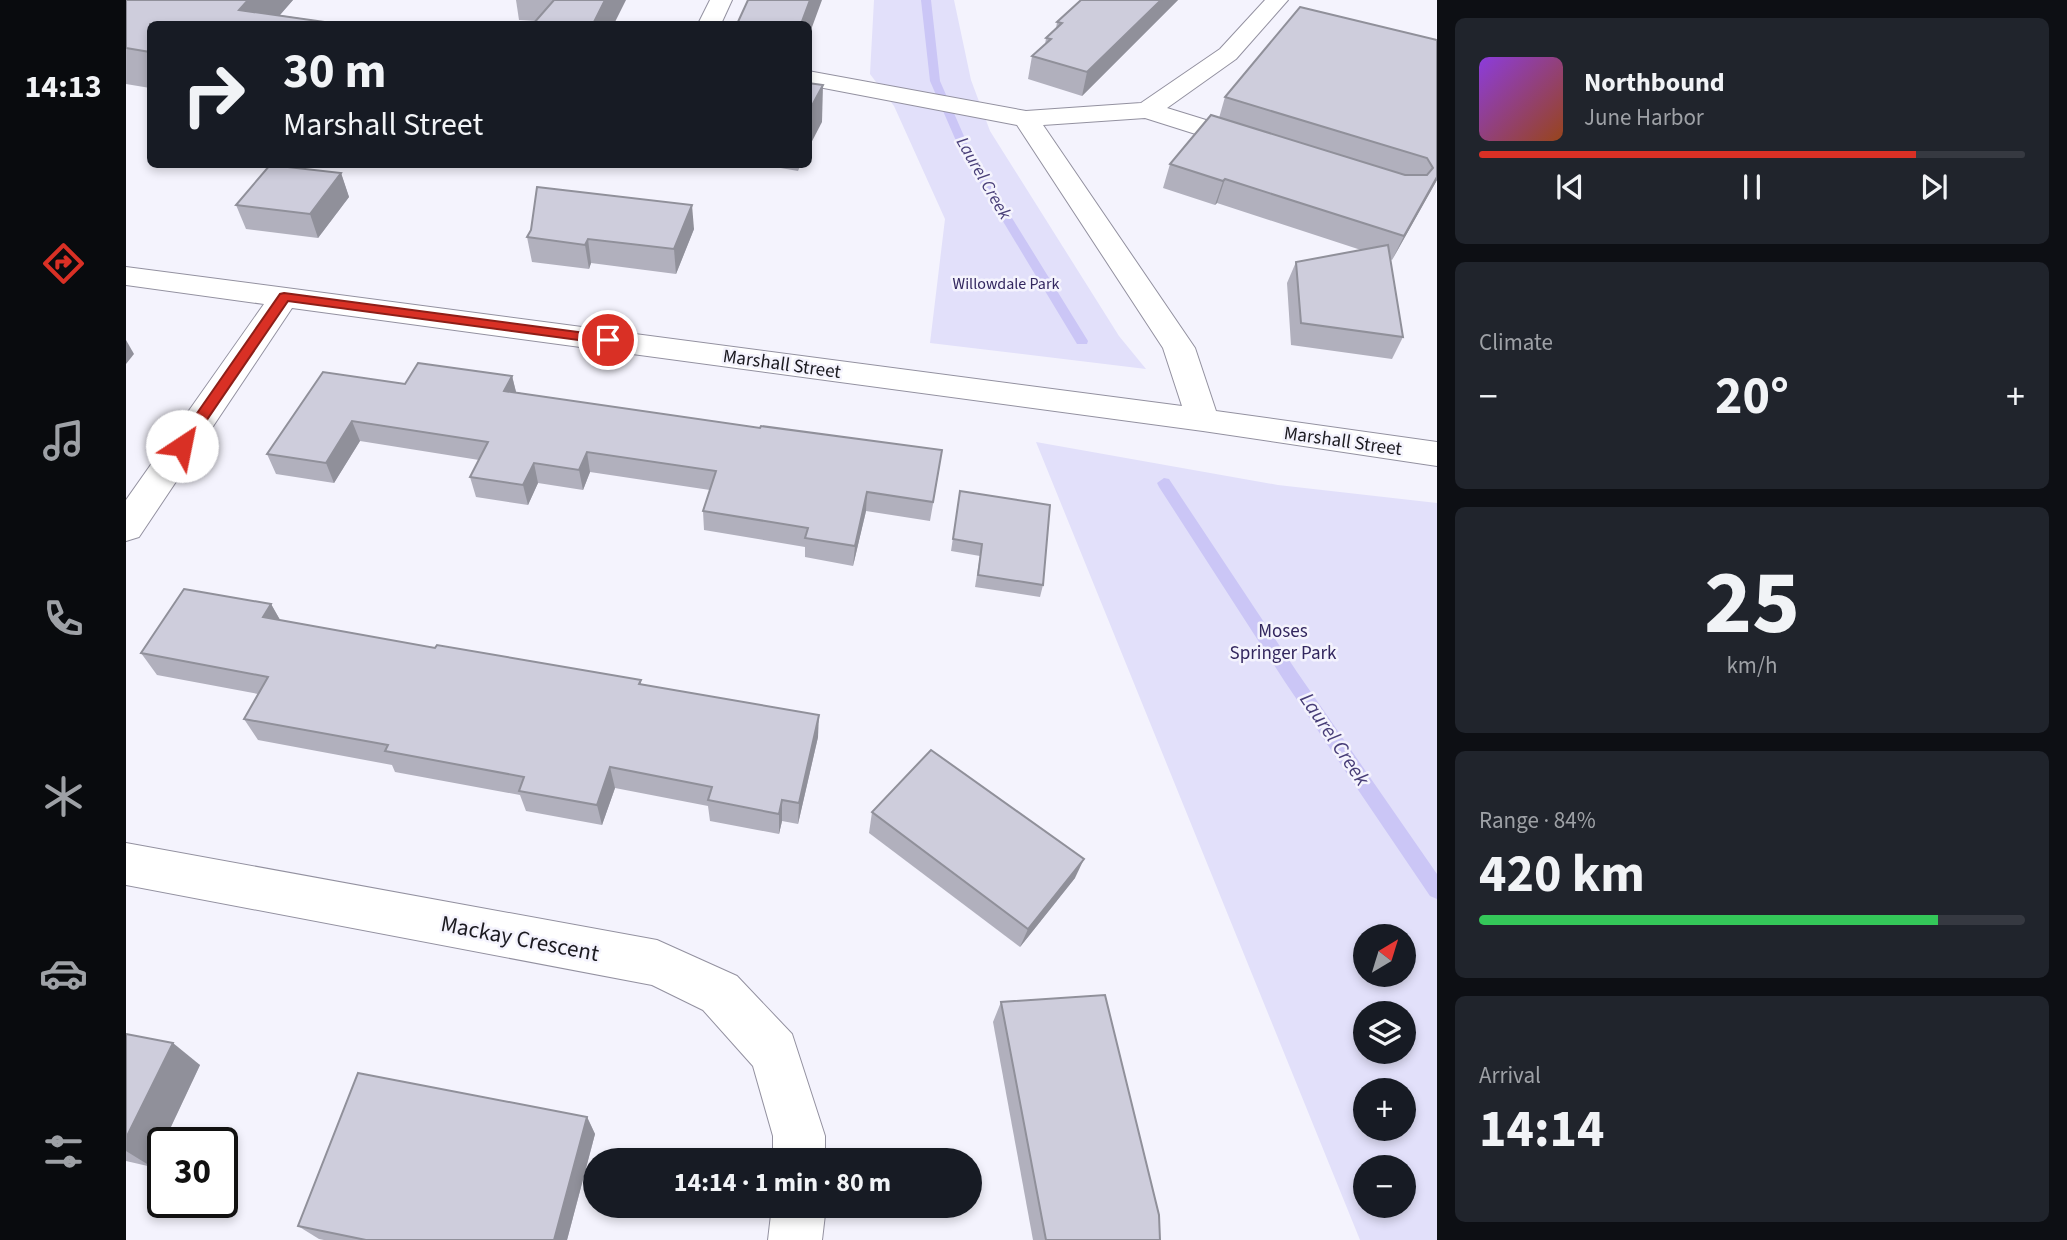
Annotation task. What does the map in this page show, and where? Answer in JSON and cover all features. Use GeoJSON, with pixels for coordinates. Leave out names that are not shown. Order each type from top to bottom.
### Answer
{"type":"FeatureCollection","features":[{"type":"Feature","properties":{"kind":"street"},"geometry":{"type":"LineString","coordinates":[[711,21],[721,0]]}},
{"type":"Feature","properties":{"kind":"street"},"geometry":{"type":"LineString","coordinates":[[1147,110],[1227,54],[1277,0]]}},
{"type":"Feature","properties":{"kind":"street"},"geometry":{"type":"LineString","coordinates":[[812,79],[1026,119],[1147,110],[1276,150]]}},
{"type":"Feature","properties":{"kind":"street"},"geometry":{"type":"LineString","coordinates":[[1026,119],[1179,348],[1203,420]]}},
{"type":"Feature","properties":{"kind":"street","name":"Marshall Street"},"geometry":{"type":"LineString","coordinates":[[126,276],[1203,420],[1437,454]]}},
{"type":"Feature","properties":{"kind":"street"},"geometry":{"type":"LineString","coordinates":[[126,528],[284,297]]}},
{"type":"Feature","properties":{"kind":"street","name":"Mackay Crescent"},"geometry":{"type":"LineString","coordinates":[[126,864],[657,963],[720,993],[774,1052],[799,1136],[799,1148]]}},
{"type":"Feature","properties":{"kind":"street"},"geometry":{"type":"LineString","coordinates":[[795,1240],[798,1218]]}},
{"type":"Feature","properties":{"kind":"green space","name":"Willowdale Park"},"geometry":{"type":"Polygon","coordinates":[[[874,0],[954,0],[971,80],[990,131],[1119,336],[1146,369],[930,343],[945,219],[894,106],[870,74],[874,0]]]}},
{"type":"Feature","properties":{"kind":"green space","name":"Moses Springer Park"},"geometry":{"type":"Polygon","coordinates":[[[1036,442],[1278,485],[1437,503],[1437,1240],[1360,1240],[1036,442]]]}},
{"type":"Feature","properties":{"kind":"building"},"geometry":{"type":"Polygon","coordinates":[[[126,0],[248,0],[239,10],[318,21],[147,21],[147,52],[126,48],[126,0]]]}},
{"type":"Feature","properties":{"kind":"building"},"geometry":{"type":"Polygon","coordinates":[[[554,0],[605,0],[594,21],[536,21],[554,0]]]}},
{"type":"Feature","properties":{"kind":"building"},"geometry":{"type":"Polygon","coordinates":[[[748,0],[810,0],[802,21],[738,21],[748,0]]]}},
{"type":"Feature","properties":{"kind":"building"},"geometry":{"type":"Polygon","coordinates":[[[1081,0],[1161,0],[1087,72],[1032,56],[1051,39],[1046,38],[1062,23],[1057,22],[1081,0]]]}},
{"type":"Feature","properties":{"kind":"building"},"geometry":{"type":"Polygon","coordinates":[[[1300,7],[1437,40],[1437,177],[1404,236],[1170,164],[1211,115],[1405,175],[1427,175],[1433,168],[1427,158],[1225,97],[1300,7]]]}},
{"type":"Feature","properties":{"kind":"building"},"geometry":{"type":"Polygon","coordinates":[[[812,84],[823,85],[812,106],[812,84]]]}},
{"type":"Feature","properties":{"kind":"building"},"geometry":{"type":"Polygon","coordinates":[[[267,168],[341,173],[310,214],[236,205],[267,168]]]}},
{"type":"Feature","properties":{"kind":"building"},"geometry":{"type":"Polygon","coordinates":[[[537,187],[692,205],[674,249],[588,239],[585,245],[527,237],[531,230],[537,187]]]}},
{"type":"Feature","properties":{"kind":"building"},"geometry":{"type":"Polygon","coordinates":[[[1388,245],[1403,337],[1301,323],[1296,262],[1388,245]]]}},
{"type":"Feature","properties":{"kind":"building"},"geometry":{"type":"Polygon","coordinates":[[[418,363],[512,376],[504,391],[760,428],[761,426],[942,450],[933,502],[867,492],[855,546],[805,538],[808,528],[703,511],[716,471],[587,452],[579,470],[534,463],[523,485],[470,477],[488,442],[352,421],[326,463],[267,454],[323,372],[405,384],[418,363]]]}},
{"type":"Feature","properties":{"kind":"building"},"geometry":{"type":"Polygon","coordinates":[[[960,491],[1050,505],[1043,585],[978,575],[982,544],[953,539],[960,491]]]}},
{"type":"Feature","properties":{"kind":"building"},"geometry":{"type":"Polygon","coordinates":[[[184,589],[271,604],[263,617],[435,648],[437,645],[641,680],[639,684],[819,715],[799,803],[782,800],[779,814],[708,800],[712,787],[610,767],[597,805],[519,791],[524,777],[385,751],[388,745],[244,719],[268,677],[141,653],[184,589]]]}},
{"type":"Feature","properties":{"kind":"building"},"geometry":{"type":"Polygon","coordinates":[[[931,750],[1084,859],[1028,929],[872,812],[931,750]]]}},
{"type":"Feature","properties":{"kind":"building"},"geometry":{"type":"Polygon","coordinates":[[[1105,995],[1159,1215],[1160,1240],[1046,1240],[1001,1002],[1105,995]]]}},
{"type":"Feature","properties":{"kind":"building"},"geometry":{"type":"Polygon","coordinates":[[[126,1034],[173,1043],[126,1138],[126,1034]]]}},
{"type":"Feature","properties":{"kind":"building"},"geometry":{"type":"Polygon","coordinates":[[[358,1073],[587,1117],[554,1240],[366,1240],[298,1226],[358,1073]]]}},
{"type":"Feature","properties":{"kind":"waterway","name":"Laurel Creek"},"geometry":{"type":"LineString","coordinates":[[926,0],[935,81],[965,150],[1082,341]]}},
{"type":"Feature","properties":{"kind":"waterway","name":"Laurel Creek"},"geometry":{"type":"LineString","coordinates":[[1164,483],[1291,677],[1437,890]]}},
{"type":"Feature","properties":{"kind":"route"},"geometry":{"type":"LineString","coordinates":[[182,446],[284,297],[608,340]]}}]}
